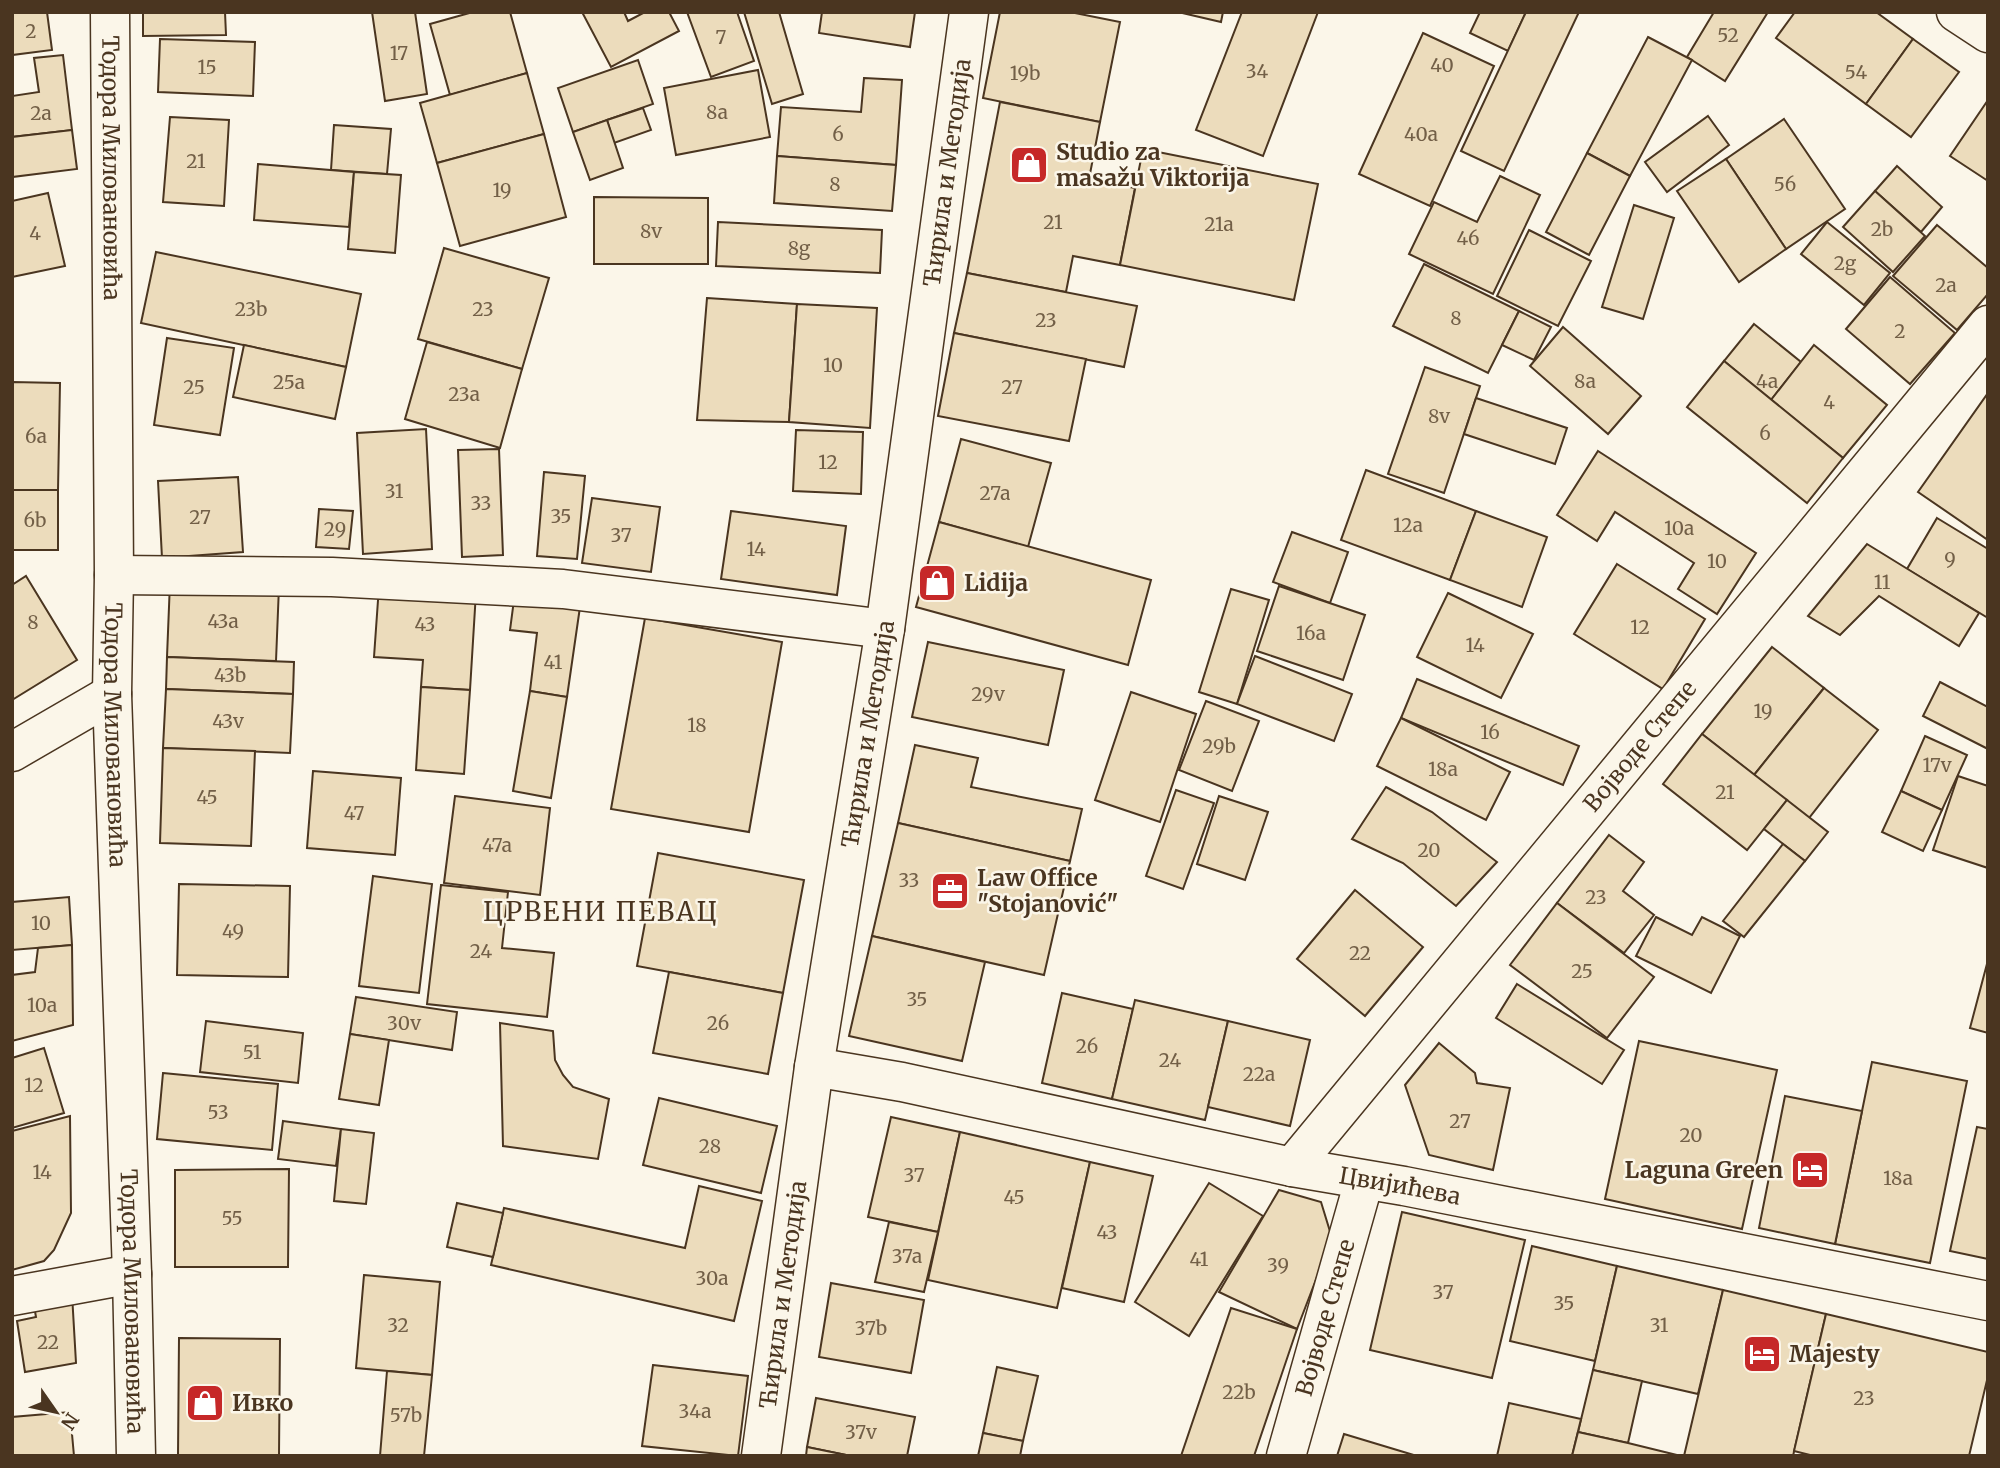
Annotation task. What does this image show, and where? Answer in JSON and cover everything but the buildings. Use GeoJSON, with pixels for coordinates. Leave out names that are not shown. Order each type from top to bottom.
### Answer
{"type":"FeatureCollection","features":[{"type":"Feature","properties":{"kind":"street","name":"Тодора Миловановића"},"geometry":{"type":"LineString","coordinates":[[110,12],[114,575],[112,694],[136,1456]]}},
{"type":"Feature","properties":{"kind":"street","name":"Ћирила и Методија"},"geometry":{"type":"LineString","coordinates":[[761,1456],[814,1067],[885,629],[969,12]]}},
{"type":"Feature","properties":{"kind":"street"},"geometry":{"type":"LineString","coordinates":[[1956,12],[1988,33]]}},
{"type":"Feature","properties":{"kind":"street","name":"Војводе Степе"},"geometry":{"type":"LineString","coordinates":[[1292,1167],[1988,325]]}},
{"type":"Feature","properties":{"kind":"street"},"geometry":{"type":"LineString","coordinates":[[114,575],[332,577],[563,589],[885,629]]}},
{"type":"Feature","properties":{"kind":"street"},"geometry":{"type":"LineString","coordinates":[[12,752],[112,694]]}},
{"type":"Feature","properties":{"kind":"street","name":"Цвијићева"},"geometry":{"type":"LineString","coordinates":[[814,1067],[902,1082],[1292,1167],[1404,1186],[1988,1301]]}},
{"type":"Feature","properties":{"kind":"street","name":"Војводе Степе"},"geometry":{"type":"LineString","coordinates":[[1286,1456],[1364,1181]]}},
{"type":"Feature","properties":{"kind":"street"},"geometry":{"type":"LineString","coordinates":[[12,1296],[132,1274]]}},
{"type":"Feature","properties":{"kind":"place","name":"Studio za masažu Viktorija"},"geometry":{"type":"Point","coordinates":[1029,165]}},
{"type":"Feature","properties":{"kind":"place","name":"Lidija"},"geometry":{"type":"Point","coordinates":[937,583]}},
{"type":"Feature","properties":{"kind":"place","name":"Law Office \"Stojanović\""},"geometry":{"type":"Point","coordinates":[950,891]}},
{"type":"Feature","properties":{"kind":"place","name":"Laguna Green"},"geometry":{"type":"Point","coordinates":[1810,1170]}},
{"type":"Feature","properties":{"kind":"place","name":"Majesty"},"geometry":{"type":"Point","coordinates":[1762,1354]}},
{"type":"Feature","properties":{"kind":"place","name":"Ивко"},"geometry":{"type":"Point","coordinates":[205,1403]}},
{"type":"Feature","properties":{"kind":"district","name":"ЦРВЕНИ ПЕВАЦ"},"geometry":{"type":"Point","coordinates":[601,912]}}]}
